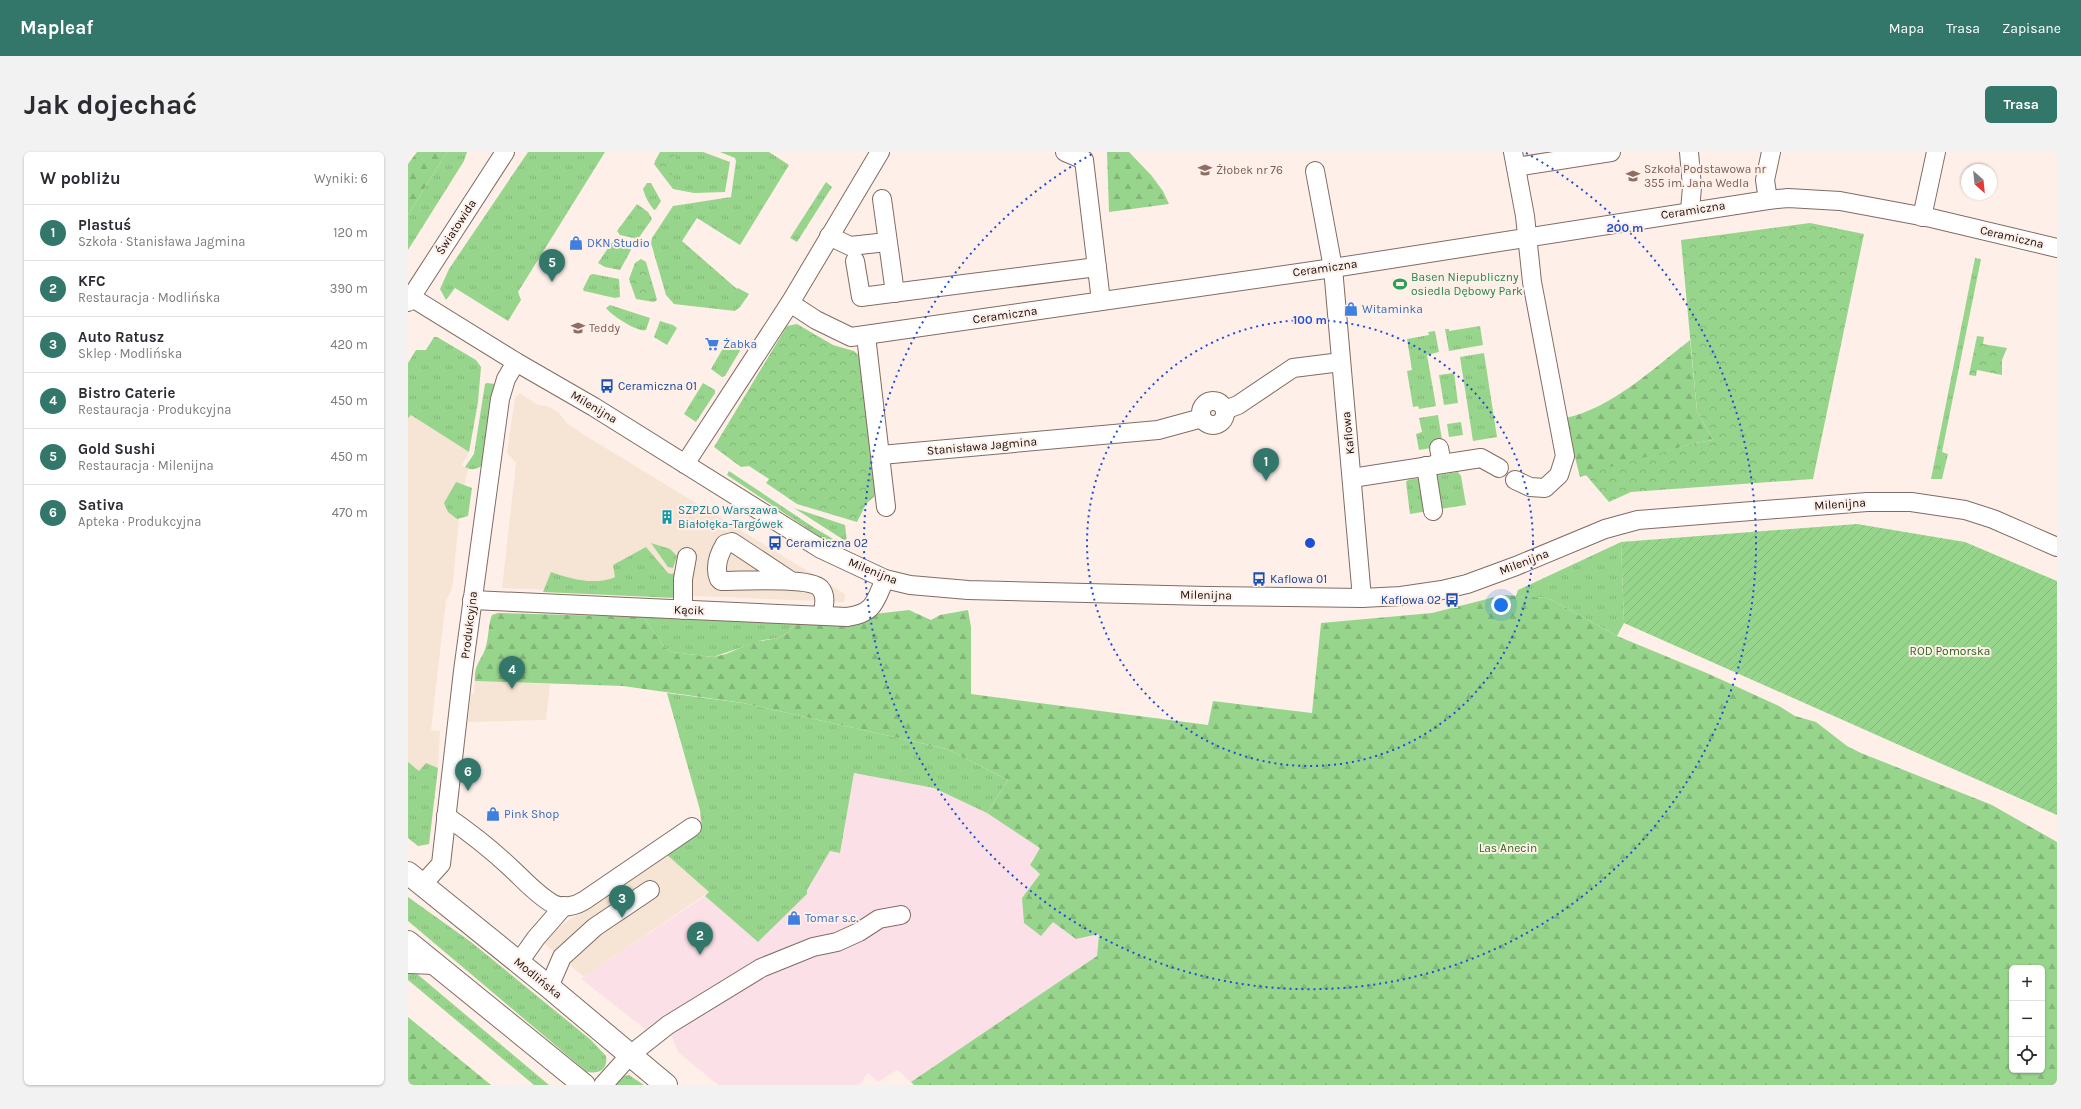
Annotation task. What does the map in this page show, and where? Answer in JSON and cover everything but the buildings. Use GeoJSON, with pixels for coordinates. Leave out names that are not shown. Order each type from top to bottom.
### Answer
{"type":"FeatureCollection","features":[{"type":"Feature","properties":{"kind":"main road","name":"Modlińska"},"geometry":{"type":"LineString","coordinates":[[415,879],[550,987],[666,1085]]}},
{"type":"Feature","properties":{"kind":"main road"},"geometry":{"type":"LineString","coordinates":[[408,942],[584,1085]]}},
{"type":"Feature","properties":{"kind":"street","name":"Światowida"},"geometry":{"type":"LineString","coordinates":[[410,300],[505,152]]}},
{"type":"Feature","properties":{"kind":"street"},"geometry":{"type":"LineString","coordinates":[[685,464],[790,303],[880,152]]}},
{"type":"Feature","properties":{"kind":"street"},"geometry":{"type":"LineString","coordinates":[[1065,152],[1084,160],[1101,301]]}},
{"type":"Feature","properties":{"kind":"street"},"geometry":{"type":"LineString","coordinates":[[1515,480],[1530,487],[1545,488],[1559,475],[1564,456],[1532,282],[1526,237],[1525,216],[1515,159],[1610,152]]}},
{"type":"Feature","properties":{"kind":"street"},"geometry":{"type":"LineString","coordinates":[[1689,152],[1692,187],[1690,210]]}},
{"type":"Feature","properties":{"kind":"street"},"geometry":{"type":"LineString","coordinates":[[1768,200],[1765,180],[1770,152]]}},
{"type":"Feature","properties":{"kind":"street"},"geometry":{"type":"LineString","coordinates":[[1922,217],[1936,152]]}},
{"type":"Feature","properties":{"kind":"street","name":"Kaflowa"},"geometry":{"type":"LineString","coordinates":[[1315,171],[1333,268],[1362,598]]}},
{"type":"Feature","properties":{"kind":"street","name":"Ceramiczna"},"geometry":{"type":"LineString","coordinates":[[790,303],[816,320],[851,337],[866,336],[1333,268],[1690,210],[1788,198],[1840,201],[1922,217],[2057,248]]}},
{"type":"Feature","properties":{"kind":"street"},"geometry":{"type":"LineString","coordinates":[[882,199],[895,293]]}},
{"type":"Feature","properties":{"kind":"street"},"geometry":{"type":"LineString","coordinates":[[829,236],[850,246],[887,242]]}},
{"type":"Feature","properties":{"kind":"street"},"geometry":{"type":"LineString","coordinates":[[855,262],[861,298],[1097,267]]}},
{"type":"Feature","properties":{"kind":"street","name":"Milenijna"},"geometry":{"type":"LineString","coordinates":[[410,300],[594,407],[821,549],[885,579],[910,585],[968,590],[1362,598],[1401,596],[1460,585],[1516,566],[1606,529],[1638,520],[1867,502],[1911,502],[1965,510],[1993,519],[2057,547]]}},
{"type":"Feature","properties":{"kind":"street"},"geometry":{"type":"LineString","coordinates":[[866,336],[886,507]]}},
{"type":"Feature","properties":{"kind":"street","name":"Produkcyjna"},"geometry":{"type":"LineString","coordinates":[[415,879],[441,864],[472,600],[500,399],[506,379],[516,362]]}},
{"type":"Feature","properties":{"kind":"street","name":"Stanisława Jagmina"},"geometry":{"type":"LineString","coordinates":[[881,455],[1158,430],[1202,418],[1200,414],[1203,405],[1211,400],[1220,402],[1225,410],[1238,405],[1293,368],[1341,362]]}},
{"type":"Feature","properties":{"kind":"street"},"geometry":{"type":"LineString","coordinates":[[1352,478],[1434,459],[1481,458],[1499,468]]}},
{"type":"Feature","properties":{"kind":"street"},"geometry":{"type":"LineString","coordinates":[[1433,511],[1434,459]]}},
{"type":"Feature","properties":{"kind":"street"},"geometry":{"type":"LineString","coordinates":[[683,610],[683,579],[687,557]]}},
{"type":"Feature","properties":{"kind":"street","name":"Kącik"},"geometry":{"type":"LineString","coordinates":[[472,600],[847,617],[867,612],[872,606],[885,579]]}},
{"type":"Feature","properties":{"kind":"street"},"geometry":{"type":"LineString","coordinates":[[791,580],[813,584],[820,588],[824,599],[822,615]]}},
{"type":"Feature","properties":{"kind":"street"},"geometry":{"type":"LineString","coordinates":[[446,816],[481,841],[522,880],[553,904],[564,906],[579,904],[692,827]]}},
{"type":"Feature","properties":{"kind":"street"},"geometry":{"type":"LineString","coordinates":[[550,987],[562,957],[595,927],[650,890]]}},
{"type":"Feature","properties":{"kind":"street"},"geometry":{"type":"LineString","coordinates":[[519,962],[536,938],[564,906]]}},
{"type":"Feature","properties":{"kind":"street"},"geometry":{"type":"LineString","coordinates":[[603,1085],[630,1055],[668,1025],[761,968],[813,947],[837,942],[859,932],[879,918],[901,915]]}},
{"type":"Feature","properties":{"kind":"street"},"geometry":{"type":"LineString","coordinates":[[408,964],[435,965]]}},
{"type":"Feature","properties":{"kind":"shaded area"},"geometry":{"type":"Polygon","coordinates":[[[520,393],[538,405],[547,406],[558,412],[568,424],[586,436],[845,594],[844,602],[502,588],[516,463],[507,453],[515,397],[520,393]]]}},
{"type":"Feature","properties":{"kind":"shaded area"},"geometry":{"type":"Polygon","coordinates":[[[408,413],[469,452],[462,465],[468,469],[459,519],[453,581],[451,591],[446,600],[431,730],[440,731],[438,768],[429,844],[418,846],[408,838],[408,413]]]}},
{"type":"Feature","properties":{"kind":"shaded area"},"geometry":{"type":"Polygon","coordinates":[[[475,681],[550,684],[546,720],[468,722],[471,694],[474,694],[475,681]]]}},
{"type":"Feature","properties":{"kind":"shaded area"},"geometry":{"type":"Polygon","coordinates":[[[854,773],[934,788],[987,813],[1041,848],[1031,861],[1040,873],[1022,898],[1076,939],[1099,934],[1097,956],[911,1082],[897,1070],[878,1082],[868,1073],[859,1085],[718,1085],[678,1052],[671,1035],[660,1018],[645,1029],[581,979],[705,896],[758,942],[807,890],[830,851],[840,853],[854,773]]]}},
{"type":"Feature","properties":{"kind":"shaded area"},"geometry":{"type":"Polygon","coordinates":[[[666,854],[709,892],[584,977],[540,940],[666,854]]]}},
{"type":"Feature","properties":{"kind":"green space"},"geometry":{"type":"Polygon","coordinates":[[[417,152],[447,152],[408,215],[408,164],[417,152]]]}},
{"type":"Feature","properties":{"kind":"green space"},"geometry":{"type":"Polygon","coordinates":[[[447,152],[467,152],[464,161],[408,250],[408,215],[447,152]]]}},
{"type":"Feature","properties":{"kind":"green space"},"geometry":{"type":"Polygon","coordinates":[[[528,152],[605,152],[518,292],[521,300],[508,321],[455,288],[446,300],[440,289],[449,269],[528,152]]]}},
{"type":"Feature","properties":{"kind":"green space"},"geometry":{"type":"Polygon","coordinates":[[[660,152],[672,152],[676,158],[671,176],[656,164],[655,161],[660,152]]]}},
{"type":"Feature","properties":{"kind":"green space"},"geometry":{"type":"Polygon","coordinates":[[[661,152],[703,152],[730,162],[725,192],[694,193],[673,189],[654,164],[661,152]]]}},
{"type":"Feature","properties":{"kind":"green space"},"geometry":{"type":"Polygon","coordinates":[[[720,152],[769,152],[789,165],[740,245],[697,218],[682,241],[737,289],[738,288],[749,294],[740,307],[735,311],[674,304],[666,295],[651,243],[652,238],[673,206],[731,197],[736,161],[735,158],[720,152]]]}},
{"type":"Feature","properties":{"kind":"green space"},"geometry":{"type":"Polygon","coordinates":[[[1107,152],[1129,152],[1151,175],[1163,191],[1169,204],[1109,212],[1107,152]]]}},
{"type":"Feature","properties":{"kind":"green space"},"geometry":{"type":"Polygon","coordinates":[[[826,182],[832,187],[797,242],[790,238],[826,182]]]}},
{"type":"Feature","properties":{"kind":"green space"},"geometry":{"type":"Polygon","coordinates":[[[647,183],[651,183],[661,201],[654,210],[647,200],[643,189],[647,183]]]}},
{"type":"Feature","properties":{"kind":"green space"},"geometry":{"type":"Polygon","coordinates":[[[637,204],[648,212],[652,219],[638,239],[620,235],[617,231],[637,204]]]}},
{"type":"Feature","properties":{"kind":"green space"},"geometry":{"type":"Polygon","coordinates":[[[1810,223],[1864,234],[1813,479],[1631,492],[1609,502],[1585,474],[1695,443],[1713,440],[1697,411],[1681,240],[1810,223]]]}},
{"type":"Feature","properties":{"kind":"green space"},"geometry":{"type":"Polygon","coordinates":[[[615,241],[628,246],[631,250],[620,270],[605,267],[598,263],[612,242],[615,241]]]}},
{"type":"Feature","properties":{"kind":"green space"},"geometry":{"type":"Polygon","coordinates":[[[1975,258],[1981,259],[1942,452],[1948,454],[1942,479],[1931,479],[1975,258]]]}},
{"type":"Feature","properties":{"kind":"green space"},"geometry":{"type":"Polygon","coordinates":[[[641,259],[646,262],[657,300],[654,302],[636,299],[629,279],[635,263],[641,259]]]}},
{"type":"Feature","properties":{"kind":"green space"},"geometry":{"type":"Polygon","coordinates":[[[593,274],[619,279],[620,297],[615,298],[584,291],[583,289],[590,275],[593,274]]]}},
{"type":"Feature","properties":{"kind":"green space"},"geometry":{"type":"Polygon","coordinates":[[[610,305],[650,318],[646,330],[637,329],[619,319],[606,308],[610,305]]]}},
{"type":"Feature","properties":{"kind":"green space"},"geometry":{"type":"Polygon","coordinates":[[[660,321],[673,325],[677,328],[667,345],[654,337],[660,321]]]}},
{"type":"Feature","properties":{"kind":"green space"},"geometry":{"type":"Polygon","coordinates":[[[797,324],[833,345],[854,351],[861,357],[876,495],[866,504],[857,522],[797,504],[766,483],[769,479],[749,466],[741,467],[714,447],[787,326],[797,324]]]}},
{"type":"Feature","properties":{"kind":"green space"},"geometry":{"type":"Polygon","coordinates":[[[1480,326],[1483,345],[1449,351],[1445,329],[1449,329],[1449,331],[1480,326]]]}},
{"type":"Feature","properties":{"kind":"green space"},"geometry":{"type":"Polygon","coordinates":[[[1435,331],[1439,352],[1427,355],[1436,406],[1419,409],[1418,406],[1413,407],[1407,371],[1412,370],[1407,339],[1429,335],[1428,332],[1435,331]]]}},
{"type":"Feature","properties":{"kind":"green space"},"geometry":{"type":"Polygon","coordinates":[[[1977,336],[1984,337],[1983,344],[2007,348],[2002,360],[2002,375],[1977,370],[1976,376],[1969,375],[1977,336]]]}},
{"type":"Feature","properties":{"kind":"green space"},"geometry":{"type":"Polygon","coordinates":[[[434,337],[437,337],[476,360],[481,367],[478,402],[469,452],[411,415],[408,418],[408,363],[416,350],[426,350],[434,337]]]}},
{"type":"Feature","properties":{"kind":"green space"},"geometry":{"type":"Polygon","coordinates":[[[729,338],[740,345],[741,349],[725,376],[722,377],[711,369],[729,338]]]}},
{"type":"Feature","properties":{"kind":"green space"},"geometry":{"type":"Polygon","coordinates":[[[1690,340],[1697,411],[1713,440],[1695,443],[1580,477],[1565,418],[1599,406],[1615,397],[1647,375],[1690,340]]]}},
{"type":"Feature","properties":{"kind":"green space"},"geometry":{"type":"Polygon","coordinates":[[[1484,353],[1497,437],[1473,441],[1460,357],[1484,353]]]}},
{"type":"Feature","properties":{"kind":"green space"},"geometry":{"type":"Polygon","coordinates":[[[1454,373],[1458,403],[1444,405],[1439,375],[1454,373]]]}},
{"type":"Feature","properties":{"kind":"green space"},"geometry":{"type":"Polygon","coordinates":[[[703,383],[715,390],[715,393],[696,422],[684,414],[703,383]]]}},
{"type":"Feature","properties":{"kind":"green space"},"geometry":{"type":"Polygon","coordinates":[[[485,384],[495,384],[483,465],[470,469],[465,467],[474,454],[485,384]]]}},
{"type":"Feature","properties":{"kind":"green space"},"geometry":{"type":"Polygon","coordinates":[[[1438,415],[1443,446],[1419,450],[1416,434],[1422,432],[1419,418],[1438,415]]]}},
{"type":"Feature","properties":{"kind":"green space"},"geometry":{"type":"Polygon","coordinates":[[[1461,422],[1463,435],[1449,437],[1447,424],[1461,422]]]}},
{"type":"Feature","properties":{"kind":"green space"},"geometry":{"type":"Polygon","coordinates":[[[729,471],[813,527],[845,546],[843,550],[823,539],[727,475],[729,471]]]}},
{"type":"Feature","properties":{"kind":"green space"},"geometry":{"type":"Polygon","coordinates":[[[1458,472],[1461,476],[1466,505],[1440,509],[1437,475],[1458,472]]]}},
{"type":"Feature","properties":{"kind":"green space"},"geometry":{"type":"Polygon","coordinates":[[[1419,478],[1422,481],[1428,511],[1410,514],[1406,482],[1408,480],[1419,478]]]}},
{"type":"Feature","properties":{"kind":"green space"},"geometry":{"type":"Polygon","coordinates":[[[456,482],[472,488],[468,516],[457,519],[448,512],[444,503],[456,482]]]}},
{"type":"Feature","properties":{"kind":"green space"},"geometry":{"type":"Polygon","coordinates":[[[794,508],[845,525],[847,542],[794,508]]]}},
{"type":"Feature","properties":{"kind":"green space","name":"ROD Pomorska"},"geometry":{"type":"Polygon","coordinates":[[[1857,524],[1965,542],[2057,581],[2057,815],[1624,623],[1621,542],[1857,524]]]}},
{"type":"Feature","properties":{"kind":"green space"},"geometry":{"type":"Polygon","coordinates":[[[1621,542],[1624,623],[1617,636],[1548,598],[1516,596],[1518,590],[1621,542]]]}},
{"type":"Feature","properties":{"kind":"green space"},"geometry":{"type":"Polygon","coordinates":[[[651,543],[670,549],[677,556],[673,568],[668,567],[651,543]]]}},
{"type":"Feature","properties":{"kind":"green space"},"geometry":{"type":"Polygon","coordinates":[[[646,547],[668,573],[671,574],[678,572],[675,598],[543,592],[551,572],[574,579],[589,581],[613,578],[615,577],[613,565],[646,547]]]}},
{"type":"Feature","properties":{"kind":"green space","name":"Las Anecin"},"geometry":{"type":"Polygon","coordinates":[[[1503,595],[1548,598],[1617,636],[1709,674],[1779,706],[1795,716],[1816,722],[1847,746],[1861,753],[1992,805],[2057,842],[2057,1085],[914,1085],[911,1082],[1097,956],[1099,934],[1076,939],[1053,922],[1041,936],[1024,923],[1022,898],[1040,874],[1030,865],[1040,848],[987,813],[1008,780],[947,749],[743,703],[623,686],[475,681],[477,666],[486,646],[492,615],[498,613],[644,617],[664,647],[672,652],[713,657],[726,654],[754,642],[779,638],[790,631],[795,623],[909,610],[931,620],[940,615],[968,610],[971,627],[971,694],[1208,725],[1213,701],[1312,713],[1321,623],[1432,613],[1503,595]]]}},
{"type":"Feature","properties":{"kind":"green space"},"geometry":{"type":"Polygon","coordinates":[[[644,617],[795,623],[790,631],[779,638],[763,640],[713,657],[672,652],[664,647],[644,617]]]}},
{"type":"Feature","properties":{"kind":"green space"},"geometry":{"type":"Polygon","coordinates":[[[667,693],[743,703],[947,749],[1008,780],[987,813],[934,788],[854,773],[840,853],[830,851],[807,890],[807,894],[758,942],[705,896],[709,892],[666,854],[702,829],[700,810],[667,693]]]}},
{"type":"Feature","properties":{"kind":"green space"},"geometry":{"type":"Polygon","coordinates":[[[408,762],[419,771],[426,763],[438,768],[429,844],[418,846],[408,838],[408,762]]]}},
{"type":"Feature","properties":{"kind":"green space"},"geometry":{"type":"Polygon","coordinates":[[[408,897],[471,942],[591,1040],[606,1056],[606,1064],[602,1070],[587,1072],[408,921],[408,897]]]}},
{"type":"Feature","properties":{"kind":"green space"},"geometry":{"type":"Polygon","coordinates":[[[408,970],[416,973],[549,1085],[534,1085],[408,980],[408,970]]]}},
{"type":"Feature","properties":{"kind":"green space"},"geometry":{"type":"Polygon","coordinates":[[[408,1017],[491,1085],[408,1085],[408,1017]]]}},
{"type":"Feature","properties":{"kind":"green space"},"geometry":{"type":"Polygon","coordinates":[[[629,1075],[644,1085],[616,1085],[623,1076],[629,1075]]]}},
{"type":"Feature","properties":{"kind":"place","name":"Żłobek nr 76"},"geometry":{"type":"Point","coordinates":[1205,170]}},
{"type":"Feature","properties":{"kind":"place","name":"Szkoła Podstawowa nr 355 im. Jana Wedla"},"geometry":{"type":"Point","coordinates":[1633,176]}},
{"type":"Feature","properties":{"kind":"place","name":"DKN Studio"},"geometry":{"type":"Point","coordinates":[576,243]}},
{"type":"Feature","properties":{"kind":"place","name":"Gold Sushi"},"geometry":{"type":"Point","coordinates":[552,282]}},
{"type":"Feature","properties":{"kind":"place","name":"Basen Niepubliczny osiedla Dębowy Park"},"geometry":{"type":"Point","coordinates":[1400,284]}},
{"type":"Feature","properties":{"kind":"place","name":"Witaminka"},"geometry":{"type":"Point","coordinates":[1351,309]}},
{"type":"Feature","properties":{"kind":"place","name":"Teddy"},"geometry":{"type":"Point","coordinates":[578,328]}},
{"type":"Feature","properties":{"kind":"place","name":"Żabka"},"geometry":{"type":"Point","coordinates":[712,344]}},
{"type":"Feature","properties":{"kind":"place","name":"Ceramiczna 01"},"geometry":{"type":"Point","coordinates":[607,386]}},
{"type":"Feature","properties":{"kind":"place","name":"Plastuś"},"geometry":{"type":"Point","coordinates":[1266,481]}},
{"type":"Feature","properties":{"kind":"place","name":"SZPZLO Warszawa Białołęka-Targówek"},"geometry":{"type":"Point","coordinates":[667,517]}},
{"type":"Feature","properties":{"kind":"place","name":"Ceramiczna 02"},"geometry":{"type":"Point","coordinates":[775,543]}},
{"type":"Feature","properties":{"kind":"place","name":"Kaflowa 01"},"geometry":{"type":"Point","coordinates":[1259,579]}},
{"type":"Feature","properties":{"kind":"place","name":"Kaflowa 02"},"geometry":{"type":"Point","coordinates":[1452,600]}},
{"type":"Feature","properties":{"kind":"place","name":"Bistro Caterie"},"geometry":{"type":"Point","coordinates":[512,689]}},
{"type":"Feature","properties":{"kind":"place","name":"Sativa"},"geometry":{"type":"Point","coordinates":[468,791]}},
{"type":"Feature","properties":{"kind":"place","name":"Pink Shop"},"geometry":{"type":"Point","coordinates":[493,814]}},
{"type":"Feature","properties":{"kind":"place","name":"Auto Ratusz"},"geometry":{"type":"Point","coordinates":[622,918]}},
{"type":"Feature","properties":{"kind":"place","name":"Tomar s.c."},"geometry":{"type":"Point","coordinates":[794,918]}},
{"type":"Feature","properties":{"kind":"place","name":"KFC"},"geometry":{"type":"Point","coordinates":[700,955]}}]}
